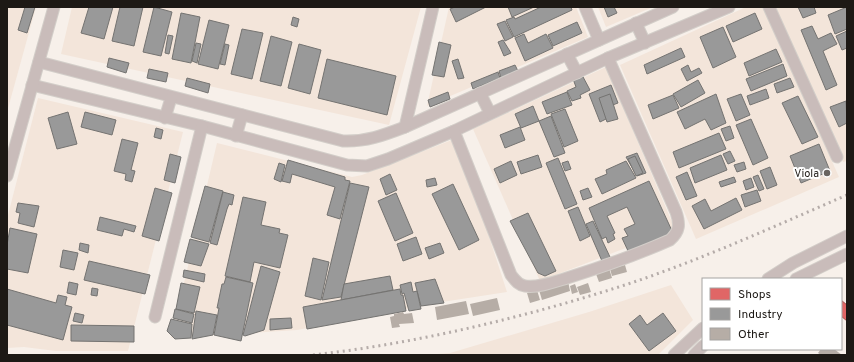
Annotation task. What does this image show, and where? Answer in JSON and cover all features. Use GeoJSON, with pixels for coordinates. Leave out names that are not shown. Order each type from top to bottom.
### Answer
{"type":"FeatureCollection","features":[{"type":"Feature","properties":{"kind":"street"},"geometry":{"type":"LineString","coordinates":[[7,176],[32,85],[40,62],[54,7]]}},
{"type":"Feature","properties":{"kind":"street"},"geometry":{"type":"LineString","coordinates":[[405,127],[433,7]]}},
{"type":"Feature","properties":{"kind":"street"},"geometry":{"type":"LineString","coordinates":[[584,7],[599,40]]}},
{"type":"Feature","properties":{"kind":"street"},"geometry":{"type":"LineString","coordinates":[[40,62],[171,98],[343,141],[359,142],[378,138],[405,127],[674,7]]}},
{"type":"Feature","properties":{"kind":"street"},"geometry":{"type":"LineString","coordinates":[[32,85],[202,126],[347,165],[367,166],[388,159],[454,131],[608,58],[729,7]]}},
{"type":"Feature","properties":{"kind":"street"},"geometry":{"type":"LineString","coordinates":[[769,7],[837,157]]}},
{"type":"Feature","properties":{"kind":"street"},"geometry":{"type":"LineString","coordinates":[[636,23],[646,43]]}},
{"type":"Feature","properties":{"kind":"street"},"geometry":{"type":"LineString","coordinates":[[568,54],[576,73]]}},
{"type":"Feature","properties":{"kind":"street"},"geometry":{"type":"LineString","coordinates":[[454,131],[511,275],[523,286],[549,283],[599,268],[670,240],[676,234],[680,225],[676,212],[608,58]]}},
{"type":"Feature","properties":{"kind":"street"},"geometry":{"type":"LineString","coordinates":[[480,94],[490,113]]}},
{"type":"Feature","properties":{"kind":"street"},"geometry":{"type":"LineString","coordinates":[[165,118],[171,98]]}},
{"type":"Feature","properties":{"kind":"street"},"geometry":{"type":"LineString","coordinates":[[236,136],[242,115]]}},
{"type":"Feature","properties":{"kind":"street"},"geometry":{"type":"LineString","coordinates":[[155,317],[202,126]]}},
{"type":"Feature","properties":{"kind":"street"},"geometry":{"type":"LineString","coordinates":[[770,278],[793,263],[847,236]]}},
{"type":"Feature","properties":{"kind":"street"},"geometry":{"type":"LineString","coordinates":[[798,278],[847,254]]}},
{"type":"Feature","properties":{"kind":"street"},"geometry":{"type":"LineString","coordinates":[[674,355],[702,329]]}},
{"type":"Feature","properties":{"kind":"street"},"geometry":{"type":"LineString","coordinates":[[694,355],[702,347]]}},
{"type":"Feature","properties":{"kind":"shaded area"},"geometry":{"type":"Polygon","coordinates":[[[7,7],[36,7],[7,112],[7,7]]]}},
{"type":"Feature","properties":{"kind":"shaded area"},"geometry":{"type":"Polygon","coordinates":[[[72,7],[421,7],[389,125],[61,54],[72,7]]]}},
{"type":"Feature","properties":{"kind":"shaded area"},"geometry":{"type":"Polygon","coordinates":[[[449,7],[576,7],[588,37],[427,106],[449,7]]]}},
{"type":"Feature","properties":{"kind":"shaded area"},"geometry":{"type":"Polygon","coordinates":[[[598,7],[653,7],[606,27],[598,7]]]}},
{"type":"Feature","properties":{"kind":"shaded area"},"geometry":{"type":"Polygon","coordinates":[[[746,7],[763,7],[839,177],[696,239],[620,65],[746,7]]]}},
{"type":"Feature","properties":{"kind":"shaded area"},"geometry":{"type":"Polygon","coordinates":[[[775,7],[847,7],[847,161],[843,162],[775,7]]]}},
{"type":"Feature","properties":{"kind":"shaded area"},"geometry":{"type":"Polygon","coordinates":[[[606,67],[675,229],[540,281],[473,129],[606,67]]]}},
{"type":"Feature","properties":{"kind":"shaded area"},"geometry":{"type":"Polygon","coordinates":[[[38,98],[183,132],[128,351],[56,351],[24,347],[7,348],[7,219],[38,98]]]}},
{"type":"Feature","properties":{"kind":"shaded area"},"geometry":{"type":"Polygon","coordinates":[[[457,138],[507,292],[442,302],[297,330],[171,338],[217,143],[352,177],[362,175],[457,138]]]}},
{"type":"Feature","properties":{"kind":"shaded area"},"geometry":{"type":"Polygon","coordinates":[[[671,285],[693,320],[658,355],[425,355],[450,353],[589,312],[671,285]]]}},
{"type":"Feature","properties":{"kind":"building: Shops"},"geometry":{"type":"Polygon","coordinates":[[[842,301],[847,305],[847,321],[842,317],[842,301]]]}},
{"type":"Feature","properties":{"kind":"building: Industry"},"geometry":{"type":"Polygon","coordinates":[[[25,7],[35,7],[27,33],[18,30],[25,7]]]}},
{"type":"Feature","properties":{"kind":"building: Industry"},"geometry":{"type":"Polygon","coordinates":[[[89,7],[113,7],[104,39],[81,33],[89,7]]]}},
{"type":"Feature","properties":{"kind":"building: Industry"},"geometry":{"type":"Polygon","coordinates":[[[120,7],[143,7],[134,46],[112,41],[120,7]]]}},
{"type":"Feature","properties":{"kind":"building: Industry"},"geometry":{"type":"Polygon","coordinates":[[[154,7],[172,12],[161,56],[143,52],[154,7]]]}},
{"type":"Feature","properties":{"kind":"building: Industry"},"geometry":{"type":"Polygon","coordinates":[[[455,7],[486,7],[456,22],[450,9],[455,7]]]}},
{"type":"Feature","properties":{"kind":"building: Industry"},"geometry":{"type":"Polygon","coordinates":[[[508,7],[534,7],[512,17],[508,7]]]}},
{"type":"Feature","properties":{"kind":"building: Industry"},"geometry":{"type":"Polygon","coordinates":[[[541,7],[571,7],[572,10],[514,37],[506,20],[514,17],[515,19],[541,7]]]}},
{"type":"Feature","properties":{"kind":"building: Industry"},"geometry":{"type":"Polygon","coordinates":[[[604,7],[614,7],[617,13],[608,17],[604,7]]]}},
{"type":"Feature","properties":{"kind":"building: Industry"},"geometry":{"type":"Polygon","coordinates":[[[798,7],[814,7],[816,13],[803,18],[798,7]]]}},
{"type":"Feature","properties":{"kind":"building: Industry"},"geometry":{"type":"Polygon","coordinates":[[[847,7],[847,29],[835,34],[828,15],[847,7]]]}},
{"type":"Feature","properties":{"kind":"building: Industry"},"geometry":{"type":"Polygon","coordinates":[[[181,13],[200,17],[191,63],[172,59],[181,13]]]}},
{"type":"Feature","properties":{"kind":"building: Industry"},"geometry":{"type":"Polygon","coordinates":[[[755,13],[762,29],[733,42],[726,26],[755,13]]]}},
{"type":"Feature","properties":{"kind":"building: Industry"},"geometry":{"type":"Polygon","coordinates":[[[293,17],[299,19],[297,27],[291,25],[293,17]]]}},
{"type":"Feature","properties":{"kind":"building: Industry"},"geometry":{"type":"Polygon","coordinates":[[[209,20],[229,25],[218,69],[198,64],[209,20]]]}},
{"type":"Feature","properties":{"kind":"building: Industry"},"geometry":{"type":"Polygon","coordinates":[[[505,21],[513,37],[505,41],[497,24],[505,21]]]}},
{"type":"Feature","properties":{"kind":"building: Industry"},"geometry":{"type":"Polygon","coordinates":[[[577,22],[582,33],[553,46],[548,35],[577,22]]]}},
{"type":"Feature","properties":{"kind":"building: Industry"},"geometry":{"type":"Polygon","coordinates":[[[812,26],[818,39],[831,33],[837,44],[823,51],[837,85],[826,90],[801,30],[812,26]]]}},
{"type":"Feature","properties":{"kind":"building: Industry"},"geometry":{"type":"Polygon","coordinates":[[[723,27],[736,57],[713,68],[700,37],[723,27]]]}},
{"type":"Feature","properties":{"kind":"building: Industry"},"geometry":{"type":"Polygon","coordinates":[[[242,29],[263,33],[252,79],[231,74],[242,29]]]}},
{"type":"Feature","properties":{"kind":"building: Industry"},"geometry":{"type":"Polygon","coordinates":[[[847,31],[847,48],[842,50],[836,36],[847,31]]]}},
{"type":"Feature","properties":{"kind":"building: Industry"},"geometry":{"type":"Polygon","coordinates":[[[524,34],[528,43],[546,34],[553,48],[525,61],[515,38],[524,34]]]}},
{"type":"Feature","properties":{"kind":"building: Industry"},"geometry":{"type":"Polygon","coordinates":[[[168,35],[173,36],[169,54],[165,53],[168,35]]]}},
{"type":"Feature","properties":{"kind":"building: Industry"},"geometry":{"type":"Polygon","coordinates":[[[271,36],[292,42],[281,86],[260,81],[271,36]]]}},
{"type":"Feature","properties":{"kind":"building: Industry"},"geometry":{"type":"Polygon","coordinates":[[[503,40],[511,53],[504,56],[498,42],[503,40]]]}},
{"type":"Feature","properties":{"kind":"building: Industry"},"geometry":{"type":"Polygon","coordinates":[[[439,42],[451,45],[444,77],[432,75],[439,42]]]}},
{"type":"Feature","properties":{"kind":"building: Industry"},"geometry":{"type":"Polygon","coordinates":[[[196,43],[201,44],[197,63],[192,61],[196,43]]]}},
{"type":"Feature","properties":{"kind":"building: Industry"},"geometry":{"type":"Polygon","coordinates":[[[225,44],[229,45],[225,65],[220,64],[225,44]]]}},
{"type":"Feature","properties":{"kind":"building: Industry"},"geometry":{"type":"Polygon","coordinates":[[[299,44],[321,50],[310,94],[288,88],[299,44]]]}},
{"type":"Feature","properties":{"kind":"building: Industry"},"geometry":{"type":"Polygon","coordinates":[[[681,48],[685,57],[647,74],[644,65],[681,48]]]}},
{"type":"Feature","properties":{"kind":"building: Industry"},"geometry":{"type":"Polygon","coordinates":[[[776,49],[782,62],[749,76],[744,63],[776,49]]]}},
{"type":"Feature","properties":{"kind":"building: Industry"},"geometry":{"type":"Polygon","coordinates":[[[109,58],[129,63],[126,73],[107,67],[109,58]]]}},
{"type":"Feature","properties":{"kind":"building: Industry"},"geometry":{"type":"Polygon","coordinates":[[[327,59],[396,76],[387,115],[318,98],[327,59]]]}},
{"type":"Feature","properties":{"kind":"building: Industry"},"geometry":{"type":"Polygon","coordinates":[[[458,59],[464,78],[458,79],[452,61],[458,59]]]}},
{"type":"Feature","properties":{"kind":"building: Industry"},"geometry":{"type":"Polygon","coordinates":[[[783,64],[787,76],[751,91],[746,79],[783,64]]]}},
{"type":"Feature","properties":{"kind":"building: Industry"},"geometry":{"type":"Polygon","coordinates":[[[515,65],[518,71],[501,78],[499,71],[515,65]]]}},
{"type":"Feature","properties":{"kind":"building: Industry"},"geometry":{"type":"Polygon","coordinates":[[[688,65],[691,72],[699,68],[702,73],[687,81],[681,69],[688,65]]]}},
{"type":"Feature","properties":{"kind":"building: Industry"},"geometry":{"type":"Polygon","coordinates":[[[149,69],[168,73],[166,82],[147,78],[149,69]]]}},
{"type":"Feature","properties":{"kind":"building: Industry"},"geometry":{"type":"Polygon","coordinates":[[[498,72],[500,78],[473,89],[471,83],[498,72]]]}},
{"type":"Feature","properties":{"kind":"building: Industry"},"geometry":{"type":"Polygon","coordinates":[[[582,75],[590,90],[580,95],[581,98],[572,101],[567,91],[576,87],[573,79],[582,75]]]}},
{"type":"Feature","properties":{"kind":"building: Industry"},"geometry":{"type":"Polygon","coordinates":[[[187,78],[210,84],[208,93],[185,86],[187,78]]]}},
{"type":"Feature","properties":{"kind":"building: Industry"},"geometry":{"type":"Polygon","coordinates":[[[790,78],[794,87],[777,93],[774,84],[790,78]]]}},
{"type":"Feature","properties":{"kind":"building: Industry"},"geometry":{"type":"Polygon","coordinates":[[[698,80],[705,93],[681,107],[673,94],[698,80]]]}},
{"type":"Feature","properties":{"kind":"building: Industry"},"geometry":{"type":"Polygon","coordinates":[[[611,85],[618,103],[610,106],[614,115],[600,122],[589,94],[611,85]]]}},
{"type":"Feature","properties":{"kind":"building: Industry"},"geometry":{"type":"Polygon","coordinates":[[[766,89],[769,98],[750,105],[747,96],[766,89]]]}},
{"type":"Feature","properties":{"kind":"building: Industry"},"geometry":{"type":"Polygon","coordinates":[[[448,92],[450,99],[430,107],[428,100],[448,92]]]}},
{"type":"Feature","properties":{"kind":"building: Industry"},"geometry":{"type":"Polygon","coordinates":[[[567,92],[572,105],[547,114],[542,102],[567,92]]]}},
{"type":"Feature","properties":{"kind":"building: Industry"},"geometry":{"type":"Polygon","coordinates":[[[610,94],[618,119],[607,122],[599,98],[610,94]]]}},
{"type":"Feature","properties":{"kind":"building: Industry"},"geometry":{"type":"Polygon","coordinates":[[[716,94],[726,123],[711,130],[705,119],[685,129],[677,112],[716,94]]]}},
{"type":"Feature","properties":{"kind":"building: Industry"},"geometry":{"type":"Polygon","coordinates":[[[741,94],[750,115],[736,121],[727,99],[741,94]]]}},
{"type":"Feature","properties":{"kind":"building: Industry"},"geometry":{"type":"Polygon","coordinates":[[[673,95],[679,108],[653,119],[648,105],[673,95]]]}},
{"type":"Feature","properties":{"kind":"building: Industry"},"geometry":{"type":"Polygon","coordinates":[[[798,96],[818,137],[802,144],[782,103],[798,96]]]}},
{"type":"Feature","properties":{"kind":"building: Industry"},"geometry":{"type":"Polygon","coordinates":[[[846,101],[847,123],[839,127],[830,107],[846,101]]]}},
{"type":"Feature","properties":{"kind":"building: Industry"},"geometry":{"type":"Polygon","coordinates":[[[533,106],[539,121],[521,128],[515,114],[533,106]]]}},
{"type":"Feature","properties":{"kind":"building: Industry"},"geometry":{"type":"Polygon","coordinates":[[[565,109],[578,141],[564,147],[551,114],[565,109]]]}},
{"type":"Feature","properties":{"kind":"building: Industry"},"geometry":{"type":"Polygon","coordinates":[[[68,112],[77,144],[57,149],[48,118],[68,112]]]}},
{"type":"Feature","properties":{"kind":"building: Industry"},"geometry":{"type":"Polygon","coordinates":[[[85,112],[116,120],[112,135],[81,127],[85,112]]]}},
{"type":"Feature","properties":{"kind":"building: Industry"},"geometry":{"type":"Polygon","coordinates":[[[551,116],[565,153],[554,157],[539,121],[551,116]]]}},
{"type":"Feature","properties":{"kind":"building: Industry"},"geometry":{"type":"Polygon","coordinates":[[[751,119],[768,158],[753,165],[736,125],[751,119]]]}},
{"type":"Feature","properties":{"kind":"building: Industry"},"geometry":{"type":"Polygon","coordinates":[[[730,126],[734,138],[726,141],[721,129],[730,126]]]}},
{"type":"Feature","properties":{"kind":"building: Industry"},"geometry":{"type":"Polygon","coordinates":[[[520,127],[525,140],[505,148],[500,135],[520,127]]]}},
{"type":"Feature","properties":{"kind":"building: Industry"},"geometry":{"type":"Polygon","coordinates":[[[156,128],[163,130],[161,139],[154,137],[156,128]]]}},
{"type":"Feature","properties":{"kind":"building: Industry"},"geometry":{"type":"Polygon","coordinates":[[[719,133],[726,149],[679,168],[673,152],[719,133]]]}},
{"type":"Feature","properties":{"kind":"building: Industry"},"geometry":{"type":"Polygon","coordinates":[[[122,139],[138,143],[131,170],[135,171],[132,182],[125,180],[126,174],[114,171],[122,139]]]}},
{"type":"Feature","properties":{"kind":"building: Industry"},"geometry":{"type":"Polygon","coordinates":[[[819,144],[830,171],[801,183],[790,156],[819,144]]]}},
{"type":"Feature","properties":{"kind":"building: Industry"},"geometry":{"type":"Polygon","coordinates":[[[730,151],[735,161],[728,164],[723,154],[730,151]]]}},
{"type":"Feature","properties":{"kind":"building: Industry"},"geometry":{"type":"Polygon","coordinates":[[[637,153],[646,173],[637,176],[626,157],[637,153]]]}},
{"type":"Feature","properties":{"kind":"building: Industry"},"geometry":{"type":"Polygon","coordinates":[[[170,154],[181,157],[175,183],[164,180],[170,154]]]}},
{"type":"Feature","properties":{"kind":"building: Industry"},"geometry":{"type":"Polygon","coordinates":[[[538,155],[542,167],[521,174],[517,162],[538,155]]]}},
{"type":"Feature","properties":{"kind":"building: Industry"},"geometry":{"type":"Polygon","coordinates":[[[721,155],[727,170],[695,183],[690,168],[721,155]]]}},
{"type":"Feature","properties":{"kind":"building: Industry"},"geometry":{"type":"Polygon","coordinates":[[[635,156],[643,173],[636,176],[628,159],[635,156]]]}},
{"type":"Feature","properties":{"kind":"building: Industry"},"geometry":{"type":"Polygon","coordinates":[[[558,158],[577,204],[565,209],[546,163],[558,158]]]}},
{"type":"Feature","properties":{"kind":"building: Industry"},"geometry":{"type":"Polygon","coordinates":[[[288,160],[345,177],[345,180],[350,181],[340,219],[327,215],[335,187],[292,174],[290,183],[282,181],[288,160]]]}},
{"type":"Feature","properties":{"kind":"building: Industry"},"geometry":{"type":"Polygon","coordinates":[[[511,161],[517,175],[500,183],[494,169],[511,161]]]}},
{"type":"Feature","properties":{"kind":"building: Industry"},"geometry":{"type":"Polygon","coordinates":[[[568,161],[571,169],[565,171],[562,163],[568,161]]]}},
{"type":"Feature","properties":{"kind":"building: Industry"},"geometry":{"type":"Polygon","coordinates":[[[626,161],[636,178],[602,194],[595,179],[607,174],[606,170],[626,161]]]}},
{"type":"Feature","properties":{"kind":"building: Industry"},"geometry":{"type":"Polygon","coordinates":[[[744,162],[746,169],[737,172],[734,165],[744,162]]]}},
{"type":"Feature","properties":{"kind":"building: Industry"},"geometry":{"type":"Polygon","coordinates":[[[279,163],[285,165],[281,182],[274,179],[279,163]]]}},
{"type":"Feature","properties":{"kind":"building: Industry"},"geometry":{"type":"Polygon","coordinates":[[[770,167],[777,185],[767,189],[760,171],[770,167]]]}},
{"type":"Feature","properties":{"kind":"building: Industry"},"geometry":{"type":"Polygon","coordinates":[[[687,172],[697,196],[686,200],[676,177],[687,172]]]}},
{"type":"Feature","properties":{"kind":"building: Industry"},"geometry":{"type":"Polygon","coordinates":[[[390,174],[397,190],[386,195],[380,179],[390,174]]]}},
{"type":"Feature","properties":{"kind":"building: Industry"},"geometry":{"type":"Polygon","coordinates":[[[758,175],[764,189],[759,191],[753,177],[758,175]]]}},
{"type":"Feature","properties":{"kind":"building: Industry"},"geometry":{"type":"Polygon","coordinates":[[[734,177],[736,182],[721,187],[719,182],[734,177]]]}},
{"type":"Feature","properties":{"kind":"building: Industry"},"geometry":{"type":"Polygon","coordinates":[[[435,178],[437,185],[427,187],[426,180],[435,178]]]}},
{"type":"Feature","properties":{"kind":"building: Industry"},"geometry":{"type":"Polygon","coordinates":[[[751,178],[754,187],[746,190],[743,181],[751,178]]]}},
{"type":"Feature","properties":{"kind":"building: Industry"},"geometry":{"type":"Polygon","coordinates":[[[649,181],[673,233],[629,253],[622,238],[628,236],[624,229],[635,224],[627,207],[607,216],[615,233],[613,234],[615,239],[608,243],[606,237],[602,239],[589,208],[649,181]]]}},
{"type":"Feature","properties":{"kind":"building: Industry"},"geometry":{"type":"Polygon","coordinates":[[[350,183],[369,187],[341,297],[322,300],[350,183]]]}},
{"type":"Feature","properties":{"kind":"building: Industry"},"geometry":{"type":"Polygon","coordinates":[[[453,184],[479,240],[459,250],[432,194],[453,184]]]}},
{"type":"Feature","properties":{"kind":"building: Industry"},"geometry":{"type":"Polygon","coordinates":[[[205,186],[223,191],[209,242],[191,237],[205,186]]]}},
{"type":"Feature","properties":{"kind":"building: Industry"},"geometry":{"type":"Polygon","coordinates":[[[155,188],[172,193],[159,241],[142,236],[155,188]]]}},
{"type":"Feature","properties":{"kind":"building: Industry"},"geometry":{"type":"Polygon","coordinates":[[[588,188],[592,197],[583,200],[580,191],[588,188]]]}},
{"type":"Feature","properties":{"kind":"building: Industry"},"geometry":{"type":"Polygon","coordinates":[[[757,190],[761,201],[745,207],[741,195],[757,190]]]}},
{"type":"Feature","properties":{"kind":"building: Industry"},"geometry":{"type":"Polygon","coordinates":[[[223,192],[234,195],[232,205],[229,204],[227,209],[217,245],[210,243],[223,192]]]}},
{"type":"Feature","properties":{"kind":"building: Industry"},"geometry":{"type":"Polygon","coordinates":[[[396,193],[413,233],[395,241],[378,201],[396,193]]]}},
{"type":"Feature","properties":{"kind":"building: Industry"},"geometry":{"type":"Polygon","coordinates":[[[243,197],[266,202],[261,225],[280,229],[279,233],[288,235],[280,268],[254,262],[250,282],[225,276],[243,197]]]}},
{"type":"Feature","properties":{"kind":"building: Industry"},"geometry":{"type":"Polygon","coordinates":[[[736,198],[742,210],[704,229],[692,206],[705,199],[711,211],[736,198]]]}},
{"type":"Feature","properties":{"kind":"building: Industry"},"geometry":{"type":"Polygon","coordinates":[[[18,203],[39,206],[34,227],[18,223],[20,213],[16,212],[18,203]]]}},
{"type":"Feature","properties":{"kind":"building: Industry"},"geometry":{"type":"Polygon","coordinates":[[[578,207],[590,236],[580,241],[568,211],[578,207]]]}},
{"type":"Feature","properties":{"kind":"building: Industry"},"geometry":{"type":"Polygon","coordinates":[[[528,213],[556,271],[545,276],[538,273],[510,221],[528,213]]]}},
{"type":"Feature","properties":{"kind":"building: Industry"},"geometry":{"type":"Polygon","coordinates":[[[100,217],[136,226],[134,232],[124,229],[122,236],[97,230],[100,217]]]}},
{"type":"Feature","properties":{"kind":"building: Industry"},"geometry":{"type":"Polygon","coordinates":[[[593,221],[610,257],[602,261],[586,224],[593,221]]]}},
{"type":"Feature","properties":{"kind":"building: Industry"},"geometry":{"type":"Polygon","coordinates":[[[10,228],[37,234],[28,273],[7,269],[7,245],[10,228]]]}},
{"type":"Feature","properties":{"kind":"building: Industry"},"geometry":{"type":"Polygon","coordinates":[[[416,237],[422,254],[403,261],[397,244],[416,237]]]}},
{"type":"Feature","properties":{"kind":"building: Industry"},"geometry":{"type":"Polygon","coordinates":[[[190,239],[209,244],[201,266],[184,262],[190,239]]]}},
{"type":"Feature","properties":{"kind":"building: Industry"},"geometry":{"type":"Polygon","coordinates":[[[80,243],[89,245],[88,253],[79,250],[80,243]]]}},
{"type":"Feature","properties":{"kind":"building: Industry"},"geometry":{"type":"Polygon","coordinates":[[[440,243],[444,253],[429,259],[425,248],[440,243]]]}},
{"type":"Feature","properties":{"kind":"building: Industry"},"geometry":{"type":"Polygon","coordinates":[[[63,250],[78,253],[74,270],[60,267],[63,250]]]}},
{"type":"Feature","properties":{"kind":"building: Industry"},"geometry":{"type":"Polygon","coordinates":[[[313,258],[329,262],[321,300],[305,296],[313,258]]]}},
{"type":"Feature","properties":{"kind":"building: Industry"},"geometry":{"type":"Polygon","coordinates":[[[89,261],[150,275],[145,294],[84,280],[89,261]]]}},
{"type":"Feature","properties":{"kind":"building: Industry"},"geometry":{"type":"Polygon","coordinates":[[[261,266],[280,272],[264,330],[245,336],[243,335],[261,266]]]}},
{"type":"Feature","properties":{"kind":"building: Industry"},"geometry":{"type":"Polygon","coordinates":[[[184,270],[205,274],[204,282],[183,277],[184,270]]]}},
{"type":"Feature","properties":{"kind":"building: Industry"},"geometry":{"type":"Polygon","coordinates":[[[390,276],[393,290],[341,300],[344,284],[390,276]]]}},
{"type":"Feature","properties":{"kind":"building: Industry"},"geometry":{"type":"Polygon","coordinates":[[[226,277],[253,283],[241,341],[214,335],[219,308],[217,308],[222,284],[224,284],[226,277]]]}},
{"type":"Feature","properties":{"kind":"building: Industry"},"geometry":{"type":"Polygon","coordinates":[[[435,279],[444,303],[421,306],[415,283],[435,279]]]}},
{"type":"Feature","properties":{"kind":"building: Industry"},"geometry":{"type":"Polygon","coordinates":[[[69,282],[78,284],[76,295],[67,293],[69,282]]]}},
{"type":"Feature","properties":{"kind":"building: Industry"},"geometry":{"type":"Polygon","coordinates":[[[411,282],[413,292],[417,291],[421,309],[409,311],[400,285],[411,282]]]}},
{"type":"Feature","properties":{"kind":"building: Industry"},"geometry":{"type":"Polygon","coordinates":[[[181,283],[200,287],[194,313],[176,309],[181,283]]]}},
{"type":"Feature","properties":{"kind":"building: Industry"},"geometry":{"type":"Polygon","coordinates":[[[92,288],[98,289],[97,296],[91,295],[92,288]]]}},
{"type":"Feature","properties":{"kind":"building: Industry"},"geometry":{"type":"Polygon","coordinates":[[[7,289],[56,303],[58,295],[67,297],[65,305],[72,307],[63,340],[7,325],[7,289]]]}},
{"type":"Feature","properties":{"kind":"building: Industry"},"geometry":{"type":"Polygon","coordinates":[[[400,289],[401,295],[403,295],[406,311],[307,329],[303,307],[400,289]]]}},
{"type":"Feature","properties":{"kind":"building: Industry"},"geometry":{"type":"Polygon","coordinates":[[[175,309],[194,314],[192,323],[173,318],[175,309]]]}},
{"type":"Feature","properties":{"kind":"building: Industry"},"geometry":{"type":"Polygon","coordinates":[[[196,311],[217,315],[213,335],[192,339],[196,311]]]}},
{"type":"Feature","properties":{"kind":"building: Industry"},"geometry":{"type":"Polygon","coordinates":[[[75,313],[84,315],[82,323],[73,321],[75,313]]]}},
{"type":"Feature","properties":{"kind":"building: Industry"},"geometry":{"type":"Polygon","coordinates":[[[663,313],[676,331],[649,351],[629,324],[640,315],[647,325],[663,313]]]}},
{"type":"Feature","properties":{"kind":"building: Industry"},"geometry":{"type":"Polygon","coordinates":[[[291,318],[292,328],[270,330],[270,319],[291,318]]]}},
{"type":"Feature","properties":{"kind":"building: Industry"},"geometry":{"type":"Polygon","coordinates":[[[171,319],[192,324],[191,338],[175,339],[167,331],[171,319]]]}},
{"type":"Feature","properties":{"kind":"building: Industry"},"geometry":{"type":"Polygon","coordinates":[[[71,325],[134,326],[134,342],[71,341],[71,325]]]}},
{"type":"Feature","properties":{"kind":"building: Other"},"geometry":{"type":"Polygon","coordinates":[[[625,265],[627,272],[612,276],[610,269],[625,265]]]}},
{"type":"Feature","properties":{"kind":"building: Other"},"geometry":{"type":"Polygon","coordinates":[[[609,268],[612,278],[599,282],[596,274],[609,268]]]}},
{"type":"Feature","properties":{"kind":"building: Other"},"geometry":{"type":"Polygon","coordinates":[[[568,281],[570,291],[542,300],[539,290],[568,281]]]}},
{"type":"Feature","properties":{"kind":"building: Other"},"geometry":{"type":"Polygon","coordinates":[[[588,283],[591,292],[580,295],[577,287],[588,283]]]}},
{"type":"Feature","properties":{"kind":"building: Other"},"geometry":{"type":"Polygon","coordinates":[[[575,284],[578,292],[572,294],[570,286],[575,284]]]}},
{"type":"Feature","properties":{"kind":"building: Other"},"geometry":{"type":"Polygon","coordinates":[[[537,290],[540,300],[530,303],[527,293],[537,290]]]}},
{"type":"Feature","properties":{"kind":"building: Other"},"geometry":{"type":"Polygon","coordinates":[[[497,298],[500,310],[473,316],[470,304],[497,298]]]}},
{"type":"Feature","properties":{"kind":"building: Other"},"geometry":{"type":"Polygon","coordinates":[[[466,301],[469,314],[437,320],[435,307],[466,301]]]}},
{"type":"Feature","properties":{"kind":"building: Other"},"geometry":{"type":"Polygon","coordinates":[[[403,312],[404,314],[412,313],[414,323],[399,324],[400,327],[392,328],[390,317],[394,316],[394,314],[403,312]]]}},
{"type":"Feature","properties":{"kind":"building: Other"},"geometry":{"type":"Polygon","coordinates":[[[820,350],[835,350],[842,355],[821,355],[818,353],[820,350]]]}},
{"type":"Feature","properties":{"kind":"railway"},"geometry":{"type":"LineString","coordinates":[[313,355],[353,350],[432,336],[511,318],[590,296],[684,264],[847,195]]}},
{"type":"Feature","properties":{"kind":"place","name":"Viola"},"geometry":{"type":"Point","coordinates":[827,173]}}]}
